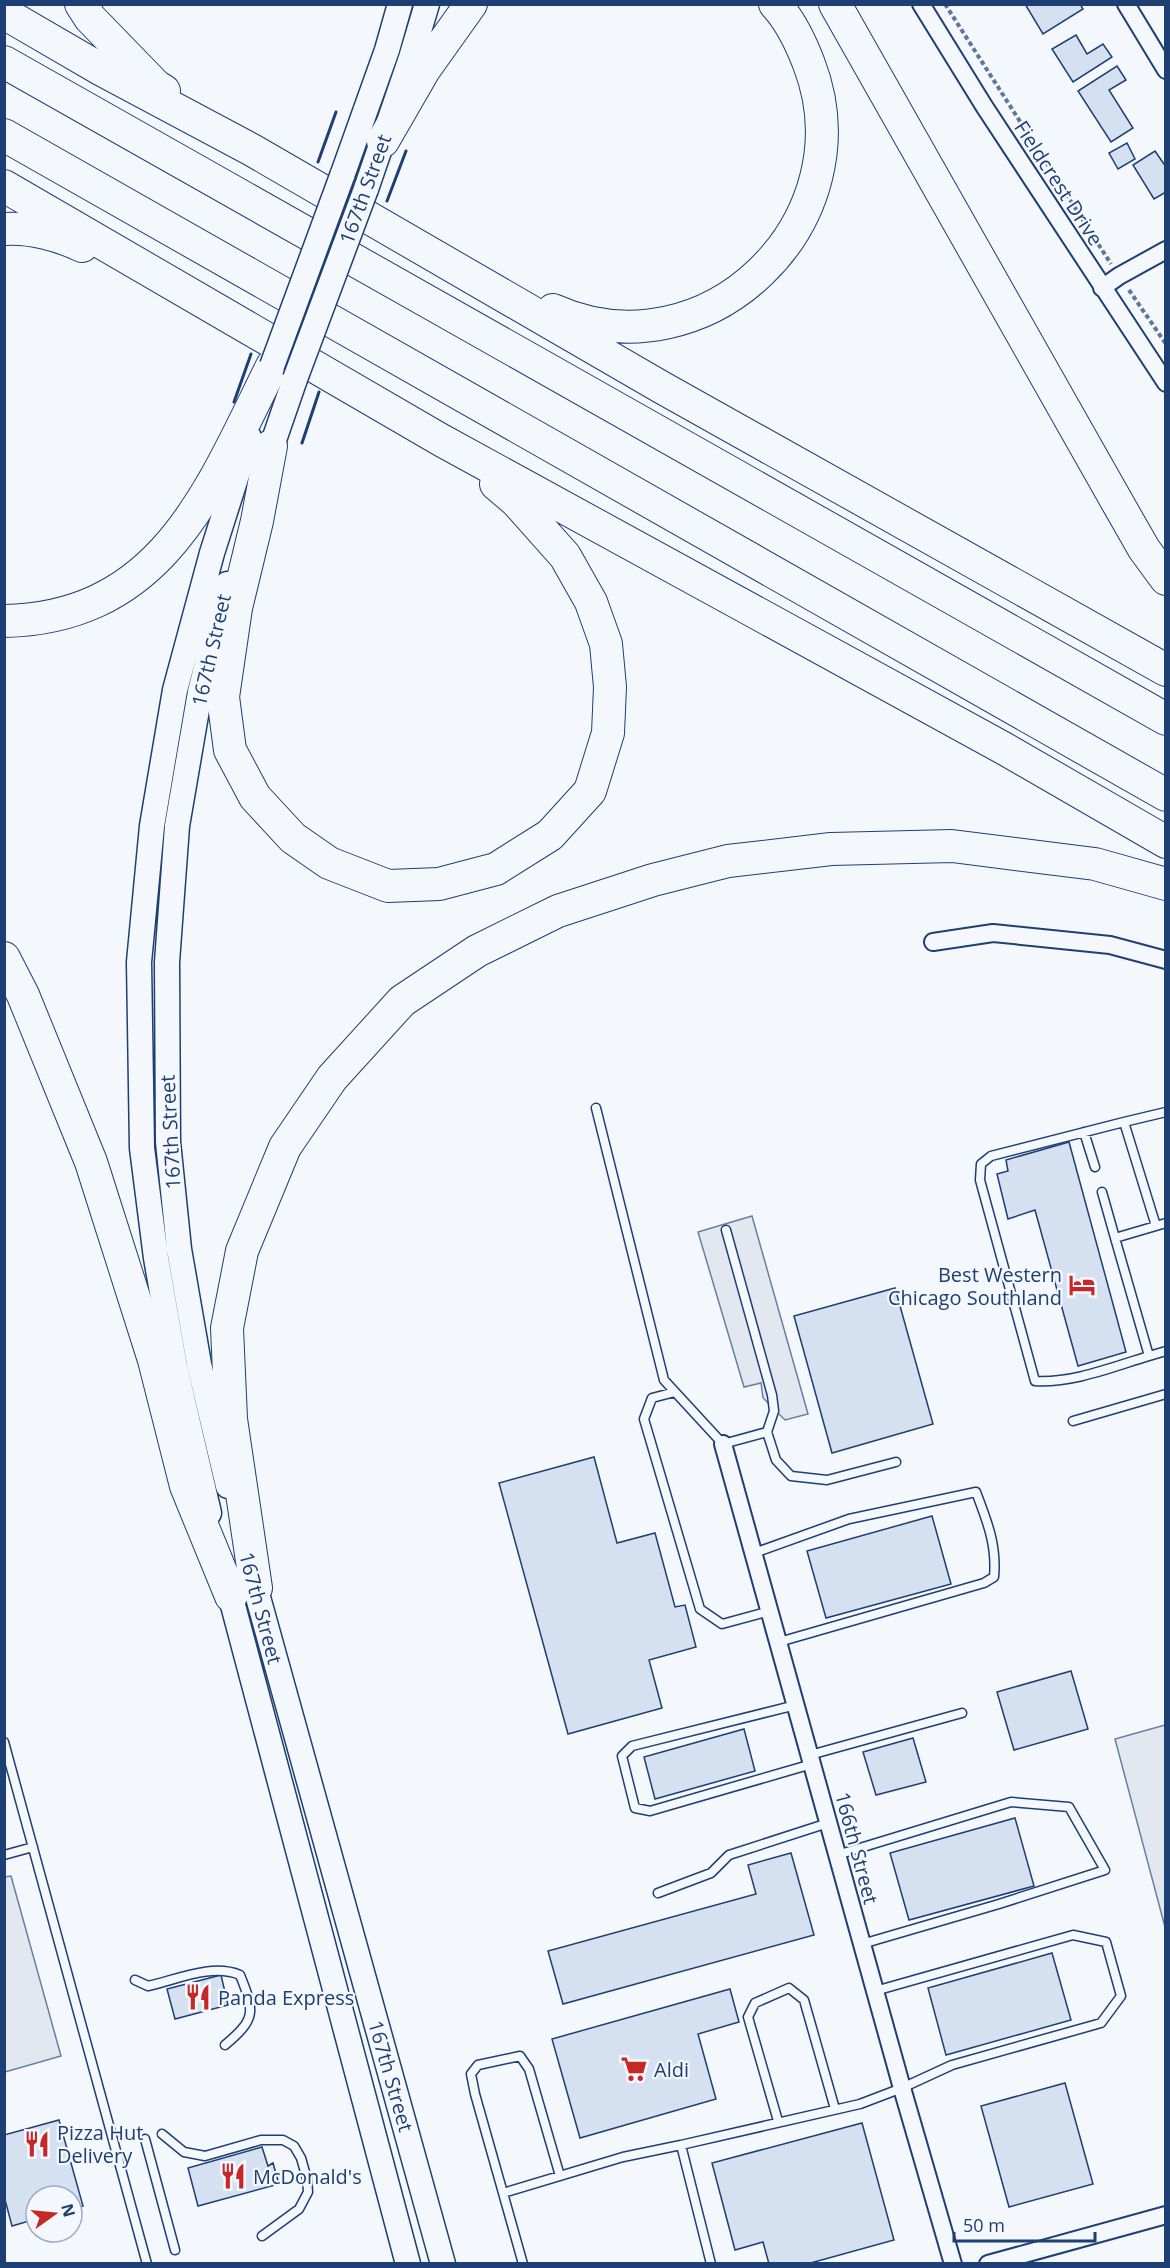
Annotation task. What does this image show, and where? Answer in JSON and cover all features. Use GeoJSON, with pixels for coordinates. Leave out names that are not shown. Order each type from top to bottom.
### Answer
{"type":"FeatureCollection","features":[{"type":"Feature","properties":{"kind":"highway"},"geometry":{"type":"LineString","coordinates":[[81,4],[90,18],[156,86],[252,150]]}},
{"type":"Feature","properties":{"kind":"highway"},"geometry":{"type":"LineString","coordinates":[[383,141],[424,70],[471,4]]}},
{"type":"Feature","properties":{"kind":"highway"},"geometry":{"type":"LineString","coordinates":[[463,273],[492,278],[577,319],[604,325],[635,327],[664,322],[710,308],[758,275],[790,238],[807,207],[817,180],[823,131],[815,80],[793,29],[775,4]]}},
{"type":"Feature","properties":{"kind":"highway"},"geometry":{"type":"LineString","coordinates":[[835,4],[1144,549],[1166,579]]}},
{"type":"Feature","properties":{"kind":"highway"},"geometry":{"type":"LineString","coordinates":[[4,13],[102,70],[252,150],[463,273],[1166,670]]}},
{"type":"Feature","properties":{"kind":"highway"},"geometry":{"type":"LineString","coordinates":[[4,62],[1166,719]]}},
{"type":"Feature","properties":{"kind":"highway"},"geometry":{"type":"LineString","coordinates":[[4,135],[1166,795]]}},
{"type":"Feature","properties":{"kind":"highway"},"geometry":{"type":"LineString","coordinates":[[4,186],[441,440],[1005,749],[1166,842]]}},
{"type":"Feature","properties":{"kind":"highway"},"geometry":{"type":"LineString","coordinates":[[4,229],[30,230],[68,239],[145,279],[176,285]]}},
{"type":"Feature","properties":{"kind":"highway"},"geometry":{"type":"LineString","coordinates":[[4,621],[49,618],[77,610],[118,591],[150,567],[189,521],[284,372]]}},
{"type":"Feature","properties":{"kind":"highway"},"geometry":{"type":"LineString","coordinates":[[271,446],[257,521],[236,608],[223,697],[230,750],[255,797],[293,838],[329,863],[388,886],[440,884],[496,869],[550,835],[590,791],[608,733],[610,687],[606,644],[591,602],[565,556],[516,501],[441,440]]}},
{"type":"Feature","properties":{"kind":"highway"},"geometry":{"type":"LineString","coordinates":[[243,1592],[227,1339],[227,1328],[242,1251],[285,1147],[332,1078],[402,1001],[477,951],[558,911],[653,880],[728,861],[831,849],[952,846],[1095,864],[1166,884]]}},
{"type":"Feature","properties":{"kind":"highway"},"geometry":{"type":"LineString","coordinates":[[4,958],[23,995],[90,1162],[154,1360],[186,1486],[243,1592]]}},
{"type":"Feature","properties":{"kind":"main road","name":"167th Street"},"geometry":{"type":"LineString","coordinates":[[400,4],[387,50],[342,176],[284,372],[271,446],[235,553],[200,692],[177,826],[167,962],[168,1142],[179,1249],[199,1364],[229,1492],[243,1592],[408,2264]]}},
{"type":"Feature","properties":{"kind":"main road","name":"167th Street"},"geometry":{"type":"LineString","coordinates":[[427,4],[366,189],[284,372],[212,553],[175,690],[152,826],[139,962],[142,1148],[156,1258],[175,1367],[206,1502],[243,1592],[443,2264]]}},
{"type":"Feature","properties":{"kind":"street","name":"Fieldcrest Drive"},"geometry":{"type":"LineString","coordinates":[[921,4],[984,106],[1166,382]]}},
{"type":"Feature","properties":{"kind":"street"},"geometry":{"type":"LineString","coordinates":[[1126,4],[1166,70]]}},
{"type":"Feature","properties":{"kind":"street"},"geometry":{"type":"LineString","coordinates":[[1102,288],[1166,250]]}},
{"type":"Feature","properties":{"kind":"street"},"geometry":{"type":"LineString","coordinates":[[933,942],[993,933],[1110,945],[1166,960]]}},
{"type":"Feature","properties":{"kind":"street","name":"166th Street"},"geometry":{"type":"LineString","coordinates":[[723,1444],[953,2264]]}},
{"type":"Feature","properties":{"kind":"street"},"geometry":{"type":"LineString","coordinates":[[988,2264],[1166,2215]]}},
{"type":"Feature","properties":{"kind":"lane"},"geometry":{"type":"LineString","coordinates":[[596,1108],[664,1380],[723,1444],[767,1432]]}},
{"type":"Feature","properties":{"kind":"lane"},"geometry":{"type":"LineString","coordinates":[[1166,1112],[991,1156],[981,1164],[980,1180],[1035,1381],[1048,1382],[1076,1378],[1166,1351]]}},
{"type":"Feature","properties":{"kind":"lane"},"geometry":{"type":"LineString","coordinates":[[1124,1122],[1156,1226]]}},
{"type":"Feature","properties":{"kind":"lane"},"geometry":{"type":"LineString","coordinates":[[1084,1132],[1095,1167]]}},
{"type":"Feature","properties":{"kind":"lane"},"geometry":{"type":"LineString","coordinates":[[1102,1192],[1149,1356]]}},
{"type":"Feature","properties":{"kind":"lane"},"geometry":{"type":"LineString","coordinates":[[1115,1238],[1166,1223]]}},
{"type":"Feature","properties":{"kind":"lane"},"geometry":{"type":"LineString","coordinates":[[726,1230],[772,1395],[774,1411],[767,1432],[776,1460],[791,1476],[826,1480],[896,1462]]}},
{"type":"Feature","properties":{"kind":"lane"},"geometry":{"type":"LineString","coordinates":[[675,1392],[652,1398],[644,1419],[700,1609],[722,1624],[770,1611]]}},
{"type":"Feature","properties":{"kind":"lane"},"geometry":{"type":"LineString","coordinates":[[1073,1421],[1166,1394]]}},
{"type":"Feature","properties":{"kind":"lane"},"geometry":{"type":"LineString","coordinates":[[754,1553],[849,1519],[976,1492],[987,1520],[996,1555],[994,1577],[984,1583],[779,1642]]}},
{"type":"Feature","properties":{"kind":"lane"},"geometry":{"type":"LineString","coordinates":[[796,1705],[632,1746],[622,1756],[636,1808],[650,1811],[962,1713]]}},
{"type":"Feature","properties":{"kind":"lane"},"geometry":{"type":"LineString","coordinates":[[4,1742],[147,2264]]}},
{"type":"Feature","properties":{"kind":"lane"},"geometry":{"type":"LineString","coordinates":[[837,1855],[1011,1802],[1069,1807],[1105,1870],[862,1944]]}},
{"type":"Feature","properties":{"kind":"lane"},"geometry":{"type":"LineString","coordinates":[[658,1893],[711,1873],[729,1856],[828,1823]]}},
{"type":"Feature","properties":{"kind":"lane"},"geometry":{"type":"LineString","coordinates":[[4,1855],[33,1847]]}},
{"type":"Feature","properties":{"kind":"lane"},"geometry":{"type":"LineString","coordinates":[[503,2193],[623,2157],[860,2104],[952,2065],[1101,2023],[1121,1996],[1106,1942],[1073,1935],[875,1991]]}},
{"type":"Feature","properties":{"kind":"lane"},"geometry":{"type":"LineString","coordinates":[[135,1980],[148,1986],[215,1970],[229,1970],[240,1975],[249,2003],[250,2015],[245,2028],[225,2044]]}},
{"type":"Feature","properties":{"kind":"lane"},"geometry":{"type":"LineString","coordinates":[[778,2121],[748,2017],[755,2003],[789,1988],[804,2000],[835,2109]]}},
{"type":"Feature","properties":{"kind":"lane"},"geometry":{"type":"LineString","coordinates":[[523,2264],[475,2094],[471,2074],[478,2065],[520,2056],[525,2062],[560,2176]]}},
{"type":"Feature","properties":{"kind":"lane"},"geometry":{"type":"LineString","coordinates":[[162,2134],[184,2152],[205,2156],[261,2140],[283,2140],[294,2146],[307,2179],[308,2193],[298,2209],[262,2235]]}},
{"type":"Feature","properties":{"kind":"lane"},"geometry":{"type":"LineString","coordinates":[[145,2139],[175,2250]]}},
{"type":"Feature","properties":{"kind":"lane"},"geometry":{"type":"LineString","coordinates":[[681,2145],[711,2264]]}},
{"type":"Feature","properties":{"kind":"path"},"geometry":{"type":"LineString","coordinates":[[945,4],[1119,276],[1166,344]]}},
{"type":"Feature","properties":{"kind":"shaded area"},"geometry":{"type":"Polygon","coordinates":[[[752,1216],[808,1414],[785,1420],[763,1398],[761,1383],[744,1387],[698,1232],[752,1216]]]}},
{"type":"Feature","properties":{"kind":"shaded area"},"geometry":{"type":"Polygon","coordinates":[[[1166,1725],[1165,1927],[1115,1739],[1166,1725]]]}},
{"type":"Feature","properties":{"kind":"shaded area"},"geometry":{"type":"Polygon","coordinates":[[[11,1876],[61,2056],[5,2072],[4,1877],[11,1876]]]}},
{"type":"Feature","properties":{"kind":"building"},"geometry":{"type":"Polygon","coordinates":[[[1025,4],[1080,4],[1083,9],[1043,34],[1025,4]]]}},
{"type":"Feature","properties":{"kind":"building"},"geometry":{"type":"Polygon","coordinates":[[[1076,35],[1087,54],[1103,44],[1112,57],[1073,82],[1052,49],[1076,35]]]}},
{"type":"Feature","properties":{"kind":"building"},"geometry":{"type":"Polygon","coordinates":[[[1117,66],[1126,80],[1109,90],[1133,128],[1111,142],[1078,91],[1117,66]]]}},
{"type":"Feature","properties":{"kind":"building"},"geometry":{"type":"Polygon","coordinates":[[[1127,143],[1135,159],[1118,169],[1109,153],[1127,143]]]}},
{"type":"Feature","properties":{"kind":"building"},"geometry":{"type":"Polygon","coordinates":[[[1155,151],[1166,167],[1166,192],[1154,199],[1133,165],[1155,151]]]}},
{"type":"Feature","properties":{"kind":"building","name":"Best Western Chicago Southland"},"geometry":{"type":"Polygon","coordinates":[[[1069,1142],[1126,1352],[1078,1366],[1035,1210],[1008,1219],[997,1174],[1008,1171],[1006,1160],[1069,1142]]]}},
{"type":"Feature","properties":{"kind":"building"},"geometry":{"type":"Polygon","coordinates":[[[895,1288],[933,1424],[832,1453],[794,1316],[895,1288]]]}},
{"type":"Feature","properties":{"kind":"building"},"geometry":{"type":"Polygon","coordinates":[[[594,1457],[617,1543],[655,1533],[675,1607],[685,1605],[696,1647],[649,1660],[662,1708],[568,1734],[499,1483],[594,1457]]]}},
{"type":"Feature","properties":{"kind":"building"},"geometry":{"type":"Polygon","coordinates":[[[932,1516],[951,1584],[826,1618],[807,1551],[932,1516]]]}},
{"type":"Feature","properties":{"kind":"building"},"geometry":{"type":"Polygon","coordinates":[[[1071,1671],[1088,1729],[1014,1750],[997,1692],[1071,1671]]]}},
{"type":"Feature","properties":{"kind":"building"},"geometry":{"type":"Polygon","coordinates":[[[744,1729],[755,1771],[655,1799],[644,1757],[744,1729]]]}},
{"type":"Feature","properties":{"kind":"building"},"geometry":{"type":"Polygon","coordinates":[[[913,1738],[926,1782],[876,1795],[863,1752],[913,1738]]]}},
{"type":"Feature","properties":{"kind":"building"},"geometry":{"type":"Polygon","coordinates":[[[1015,1818],[1034,1886],[909,1920],[890,1853],[1015,1818]]]}},
{"type":"Feature","properties":{"kind":"building"},"geometry":{"type":"Polygon","coordinates":[[[791,1853],[814,1935],[563,2004],[548,1951],[756,1894],[748,1865],[791,1853]]]}},
{"type":"Feature","properties":{"kind":"building"},"geometry":{"type":"Polygon","coordinates":[[[1052,1953],[1071,2020],[946,2055],[928,1988],[1052,1953]]]}},
{"type":"Feature","properties":{"kind":"building","name":"Panda Express"},"geometry":{"type":"Polygon","coordinates":[[[221,1975],[228,2005],[175,2019],[167,1989],[221,1975]]]}},
{"type":"Feature","properties":{"kind":"building","name":"Aldi"},"geometry":{"type":"Polygon","coordinates":[[[730,1989],[739,2022],[698,2034],[716,2099],[580,2138],[552,2039],[730,1989]]]}},
{"type":"Feature","properties":{"kind":"building"},"geometry":{"type":"Polygon","coordinates":[[[1065,2083],[1093,2184],[1009,2207],[981,2106],[1065,2083]]]}},
{"type":"Feature","properties":{"kind":"building"},"geometry":{"type":"Polygon","coordinates":[[[59,2120],[77,2184],[24,2184],[24,2222],[12,2226],[4,2196],[4,2135],[59,2120]]]}},
{"type":"Feature","properties":{"kind":"building"},"geometry":{"type":"Polygon","coordinates":[[[862,2123],[894,2240],[807,2264],[769,2264],[763,2242],[735,2250],[712,2163],[862,2123]]]}},
{"type":"Feature","properties":{"kind":"building","name":"McDonald's"},"geometry":{"type":"Polygon","coordinates":[[[262,2147],[268,2166],[273,2163],[279,2184],[198,2206],[188,2168],[262,2147]]]}},
{"type":"Feature","properties":{"kind":"wall"},"geometry":{"type":"LineString","coordinates":[[318,162],[336,112]]}},
{"type":"Feature","properties":{"kind":"wall"},"geometry":{"type":"LineString","coordinates":[[387,201],[406,151]]}},
{"type":"Feature","properties":{"kind":"wall"},"geometry":{"type":"LineString","coordinates":[[234,402],[251,354]]}},
{"type":"Feature","properties":{"kind":"wall"},"geometry":{"type":"LineString","coordinates":[[302,443],[319,392]]}},
{"type":"Feature","properties":{"kind":"place","name":"Best Western Chicago Southland"},"geometry":{"type":"Point","coordinates":[1082,1285]}},
{"type":"Feature","properties":{"kind":"place","name":"Panda Express"},"geometry":{"type":"Point","coordinates":[198,1997]}},
{"type":"Feature","properties":{"kind":"place","name":"Aldi"},"geometry":{"type":"Point","coordinates":[634,2069]}},
{"type":"Feature","properties":{"kind":"place","name":"Pizza Hut Delivery"},"geometry":{"type":"Point","coordinates":[37,2144]}},
{"type":"Feature","properties":{"kind":"place","name":"McDonald's"},"geometry":{"type":"Point","coordinates":[233,2176]}}]}
